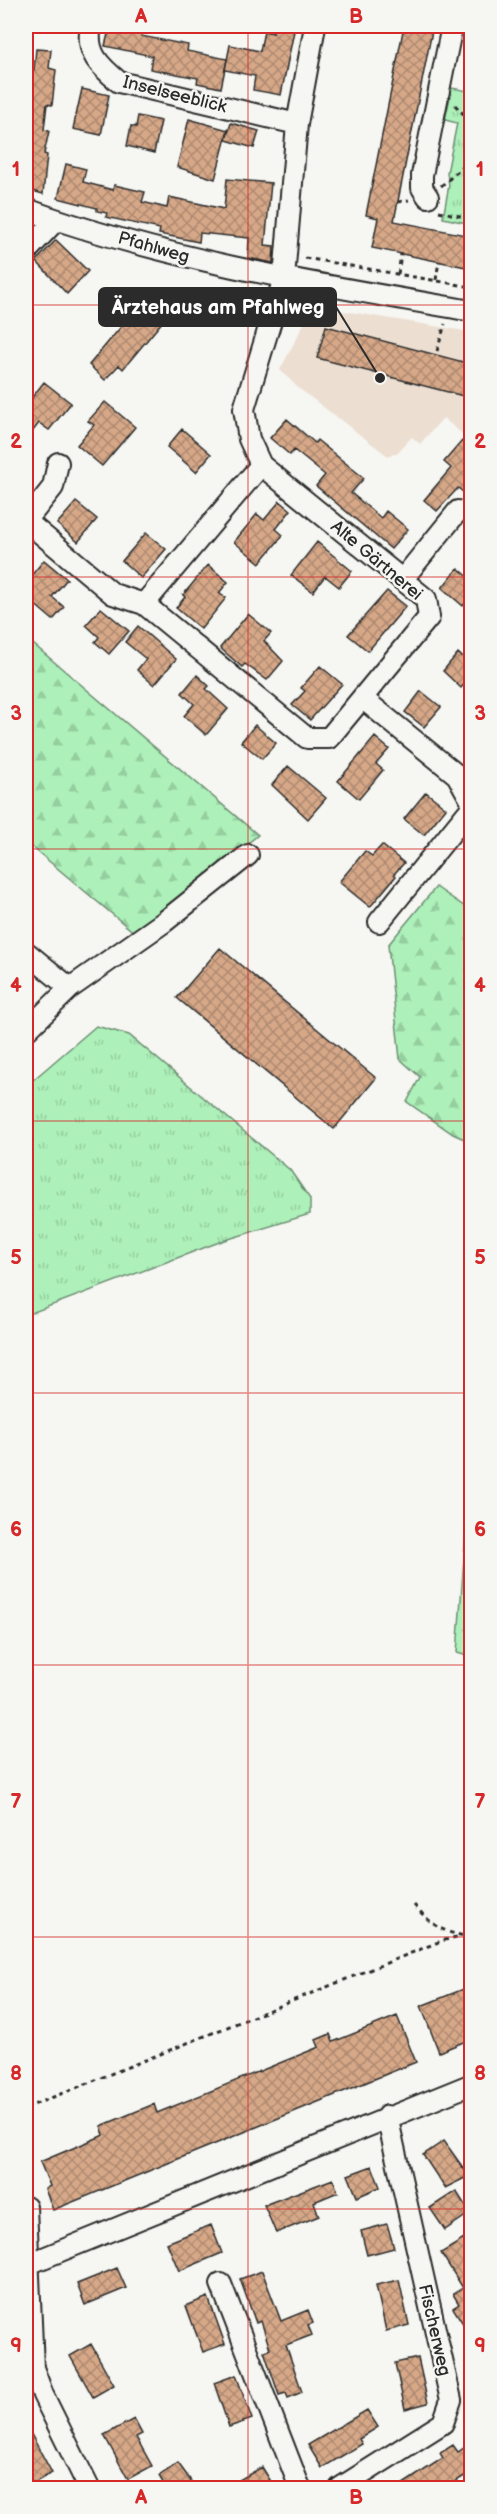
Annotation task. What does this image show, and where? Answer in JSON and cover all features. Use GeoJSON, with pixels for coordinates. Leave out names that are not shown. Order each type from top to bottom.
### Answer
{"type":"FeatureCollection","features":[{"type":"Feature","properties":{"kind":"street","name":"Inselseeblick"},"geometry":{"type":"LineString","coordinates":[[91,26],[88,38],[98,63],[119,82],[297,124]]}},
{"type":"Feature","properties":{"kind":"street"},"geometry":{"type":"LineString","coordinates":[[284,278],[297,124],[315,26]]}},
{"type":"Feature","properties":{"kind":"street"},"geometry":{"type":"LineString","coordinates":[[428,197],[422,188],[422,175],[452,26]]}},
{"type":"Feature","properties":{"kind":"street","name":"Pfahlweg"},"geometry":{"type":"LineString","coordinates":[[26,209],[56,220],[211,263],[471,311]]}},
{"type":"Feature","properties":{"kind":"street"},"geometry":{"type":"LineString","coordinates":[[26,252],[56,220]]}},
{"type":"Feature","properties":{"kind":"street","name":"Alte Gärtnerei"},"geometry":{"type":"LineString","coordinates":[[58,463],[53,487],[26,522],[113,594],[144,604],[307,738],[329,738],[429,617],[426,599],[261,465],[249,439],[244,410],[284,278]]}},
{"type":"Feature","properties":{"kind":"street"},"geometry":{"type":"LineString","coordinates":[[144,604],[261,465]]}},
{"type":"Feature","properties":{"kind":"street"},"geometry":{"type":"LineString","coordinates":[[402,580],[458,512]]}},
{"type":"Feature","properties":{"kind":"street"},"geometry":{"type":"LineString","coordinates":[[362,698],[456,775],[471,802]]}},
{"type":"Feature","properties":{"kind":"street"},"geometry":{"type":"LineString","coordinates":[[379,922],[471,807]]}},
{"type":"Feature","properties":{"kind":"street"},"geometry":{"type":"LineString","coordinates":[[26,1031],[70,988],[164,922],[249,855]]}},
{"type":"Feature","properties":{"kind":"street"},"geometry":{"type":"LineString","coordinates":[[26,952],[70,988]]}},
{"type":"Feature","properties":{"kind":"street"},"geometry":{"type":"LineString","coordinates":[[27,2264],[387,2116],[471,2084]]}},
{"type":"Feature","properties":{"kind":"street","name":"Fischerweg"},"geometry":{"type":"LineString","coordinates":[[340,2488],[443,2423],[451,2400],[387,2116]]}},
{"type":"Feature","properties":{"kind":"street"},"geometry":{"type":"LineString","coordinates":[[26,2207],[33,2368],[42,2395],[89,2488]]}},
{"type":"Feature","properties":{"kind":"street"},"geometry":{"type":"LineString","coordinates":[[221,2284],[300,2488]]}},
{"type":"Feature","properties":{"kind":"path"},"geometry":{"type":"LineString","coordinates":[[471,159],[428,197],[440,213],[471,219]]}},
{"type":"Feature","properties":{"kind":"path"},"geometry":{"type":"LineString","coordinates":[[398,274],[400,254]]}},
{"type":"Feature","properties":{"kind":"path"},"geometry":{"type":"LineString","coordinates":[[287,255],[470,286],[471,267]]}},
{"type":"Feature","properties":{"kind":"path"},"geometry":{"type":"LineString","coordinates":[[436,281],[439,261]]}},
{"type":"Feature","properties":{"kind":"path"},"geometry":{"type":"LineString","coordinates":[[414,1905],[433,1926],[471,1937]]}},
{"type":"Feature","properties":{"kind":"path"},"geometry":{"type":"LineString","coordinates":[[26,2108],[460,1935]]}},
{"type":"Feature","properties":{"kind":"shaded area"},"geometry":{"type":"Polygon","coordinates":[[[313,306],[471,332],[471,441],[443,418],[420,444],[412,437],[397,453],[388,456],[297,387],[280,370],[313,306]]]}},
{"type":"Feature","properties":{"kind":"green space"},"geometry":{"type":"Polygon","coordinates":[[[471,76],[471,224],[443,218],[449,185],[447,173],[457,123],[445,120],[452,88],[468,91],[471,76]]]}},
{"type":"Feature","properties":{"kind":"green space"},"geometry":{"type":"Polygon","coordinates":[[[26,638],[258,835],[136,934],[26,842],[26,638]]]}},
{"type":"Feature","properties":{"kind":"green space"},"geometry":{"type":"Polygon","coordinates":[[[436,887],[471,911],[471,1142],[453,1134],[407,1102],[420,1077],[400,1059],[388,945],[436,887]]]}},
{"type":"Feature","properties":{"kind":"green space"},"geometry":{"type":"Polygon","coordinates":[[[96,1026],[129,1035],[290,1170],[310,1199],[310,1214],[222,1241],[26,1315],[26,1086],[96,1026]]]}},
{"type":"Feature","properties":{"kind":"green space"},"geometry":{"type":"Polygon","coordinates":[[[471,1463],[472,1657],[457,1653],[471,1463]]]}},
{"type":"Feature","properties":{"kind":"building"},"geometry":{"type":"Polygon","coordinates":[[[110,26],[143,26],[141,36],[188,45],[187,51],[227,59],[221,88],[197,83],[198,78],[150,69],[152,56],[105,46],[110,26]]]}},
{"type":"Feature","properties":{"kind":"building"},"geometry":{"type":"Polygon","coordinates":[[[274,26],[295,26],[281,95],[253,90],[255,76],[225,70],[230,45],[260,51],[264,31],[273,33],[274,26]]]}},
{"type":"Feature","properties":{"kind":"building"},"geometry":{"type":"Polygon","coordinates":[[[404,26],[433,26],[394,221],[471,236],[471,268],[372,248],[378,218],[366,215],[404,26]]]}},
{"type":"Feature","properties":{"kind":"building"},"geometry":{"type":"Polygon","coordinates":[[[36,49],[51,50],[49,68],[56,70],[52,105],[47,104],[44,130],[49,131],[44,154],[47,155],[43,194],[26,189],[26,69],[34,70],[36,49]]]}},
{"type":"Feature","properties":{"kind":"building"},"geometry":{"type":"Polygon","coordinates":[[[82,89],[109,95],[101,135],[73,129],[82,89]]]}},
{"type":"Feature","properties":{"kind":"building"},"geometry":{"type":"Polygon","coordinates":[[[138,116],[161,121],[154,153],[127,146],[131,126],[136,127],[138,116]]]}},
{"type":"Feature","properties":{"kind":"building"},"geometry":{"type":"Polygon","coordinates":[[[189,119],[228,130],[215,179],[177,167],[189,119]]]}},
{"type":"Feature","properties":{"kind":"building"},"geometry":{"type":"Polygon","coordinates":[[[231,123],[259,131],[254,148],[226,140],[231,123]]]}},
{"type":"Feature","properties":{"kind":"building"},"geometry":{"type":"Polygon","coordinates":[[[66,164],[86,169],[83,182],[113,190],[114,185],[145,192],[142,202],[167,208],[169,197],[224,209],[227,179],[271,183],[265,245],[274,246],[273,263],[248,258],[249,238],[200,233],[199,242],[159,234],[160,229],[106,217],[107,213],[97,211],[97,208],[58,198],[66,164]]]}},
{"type":"Feature","properties":{"kind":"building"},"geometry":{"type":"Polygon","coordinates":[[[56,240],[88,271],[67,294],[36,261],[56,240]]]}},
{"type":"Feature","properties":{"kind":"building"},"geometry":{"type":"Polygon","coordinates":[[[151,291],[173,309],[123,369],[119,365],[105,380],[89,365],[151,291]]]}},
{"type":"Feature","properties":{"kind":"building"},"geometry":{"type":"Polygon","coordinates":[[[326,326],[471,364],[471,398],[317,358],[326,326]]]}},
{"type":"Feature","properties":{"kind":"building"},"geometry":{"type":"Polygon","coordinates":[[[44,382],[71,403],[49,430],[39,423],[26,440],[26,405],[44,382]]]}},
{"type":"Feature","properties":{"kind":"building"},"geometry":{"type":"Polygon","coordinates":[[[105,402],[135,427],[102,466],[77,445],[94,425],[88,421],[105,402]]]}},
{"type":"Feature","properties":{"kind":"building"},"geometry":{"type":"Polygon","coordinates":[[[287,419],[315,443],[317,440],[364,478],[351,493],[381,518],[386,511],[408,529],[391,549],[316,486],[325,475],[294,450],[290,455],[270,438],[287,419]]]}},
{"type":"Feature","properties":{"kind":"building"},"geometry":{"type":"Polygon","coordinates":[[[182,429],[211,454],[196,472],[167,447],[182,429]]]}},
{"type":"Feature","properties":{"kind":"building"},"geometry":{"type":"Polygon","coordinates":[[[462,441],[471,449],[471,483],[463,492],[458,488],[437,511],[424,500],[451,468],[444,462],[462,441]]]}},
{"type":"Feature","properties":{"kind":"building"},"geometry":{"type":"Polygon","coordinates":[[[280,501],[291,510],[276,529],[283,535],[260,563],[234,542],[257,514],[264,520],[280,501]]]}},
{"type":"Feature","properties":{"kind":"building"},"geometry":{"type":"Polygon","coordinates":[[[76,502],[97,519],[78,542],[57,524],[76,502]]]}},
{"type":"Feature","properties":{"kind":"building"},"geometry":{"type":"Polygon","coordinates":[[[146,533],[166,549],[141,578],[122,561],[146,533]]]}},
{"type":"Feature","properties":{"kind":"building"},"geometry":{"type":"Polygon","coordinates":[[[317,542],[352,571],[339,587],[325,576],[313,592],[291,575],[317,542]]]}},
{"type":"Feature","properties":{"kind":"building"},"geometry":{"type":"Polygon","coordinates":[[[44,560],[67,579],[52,597],[64,607],[53,620],[26,597],[26,582],[44,560]]]}},
{"type":"Feature","properties":{"kind":"building"},"geometry":{"type":"Polygon","coordinates":[[[208,565],[228,582],[219,593],[226,598],[201,629],[176,608],[185,597],[183,595],[208,565]]]}},
{"type":"Feature","properties":{"kind":"building"},"geometry":{"type":"Polygon","coordinates":[[[458,568],[471,579],[471,596],[463,606],[442,588],[458,568]]]}},
{"type":"Feature","properties":{"kind":"building"},"geometry":{"type":"Polygon","coordinates":[[[387,591],[406,606],[368,651],[348,635],[387,591]]]}},
{"type":"Feature","properties":{"kind":"building"},"geometry":{"type":"Polygon","coordinates":[[[101,608],[129,631],[109,654],[95,642],[99,637],[86,625],[101,608]]]}},
{"type":"Feature","properties":{"kind":"building"},"geometry":{"type":"Polygon","coordinates":[[[248,614],[271,633],[264,641],[283,661],[267,680],[245,664],[242,667],[220,648],[248,614]]]}},
{"type":"Feature","properties":{"kind":"building"},"geometry":{"type":"Polygon","coordinates":[[[138,626],[176,659],[154,685],[137,670],[146,659],[125,642],[138,626]]]}},
{"type":"Feature","properties":{"kind":"building"},"geometry":{"type":"Polygon","coordinates":[[[458,653],[471,665],[471,676],[461,688],[443,671],[458,653]]]}},
{"type":"Feature","properties":{"kind":"building"},"geometry":{"type":"Polygon","coordinates":[[[320,666],[342,684],[310,720],[292,705],[305,691],[301,688],[320,666]]]}},
{"type":"Feature","properties":{"kind":"building"},"geometry":{"type":"Polygon","coordinates":[[[197,675],[209,686],[206,689],[228,709],[206,735],[184,716],[194,704],[182,693],[197,675]]]}},
{"type":"Feature","properties":{"kind":"building"},"geometry":{"type":"Polygon","coordinates":[[[421,691],[441,707],[424,727],[405,712],[421,691]]]}},
{"type":"Feature","properties":{"kind":"building"},"geometry":{"type":"Polygon","coordinates":[[[255,725],[276,743],[262,759],[241,742],[255,725]]]}},
{"type":"Feature","properties":{"kind":"building"},"geometry":{"type":"Polygon","coordinates":[[[375,737],[389,749],[376,764],[383,770],[359,799],[338,781],[375,737]]]}},
{"type":"Feature","properties":{"kind":"building"},"geometry":{"type":"Polygon","coordinates":[[[288,766],[326,798],[308,819],[272,785],[288,766]]]}},
{"type":"Feature","properties":{"kind":"building"},"geometry":{"type":"Polygon","coordinates":[[[426,792],[446,808],[424,835],[404,819],[426,792]]]}},
{"type":"Feature","properties":{"kind":"building"},"geometry":{"type":"Polygon","coordinates":[[[382,845],[404,863],[370,907],[339,882],[365,851],[372,856],[382,845]]]}},
{"type":"Feature","properties":{"kind":"building"},"geometry":{"type":"Polygon","coordinates":[[[220,948],[376,1078],[334,1129],[177,998],[220,948]]]}},
{"type":"Feature","properties":{"kind":"building"},"geometry":{"type":"Polygon","coordinates":[[[471,1986],[471,2039],[439,2052],[421,2006],[471,1986]]]}},
{"type":"Feature","properties":{"kind":"building"},"geometry":{"type":"Polygon","coordinates":[[[397,2016],[416,2062],[53,2210],[45,2189],[50,2186],[40,2162],[104,2135],[101,2126],[154,2104],[157,2113],[319,2047],[316,2040],[330,2034],[333,2042],[397,2016]]]}},
{"type":"Feature","properties":{"kind":"building"},"geometry":{"type":"Polygon","coordinates":[[[444,2141],[469,2176],[445,2188],[423,2155],[444,2141]]]}},
{"type":"Feature","properties":{"kind":"building"},"geometry":{"type":"Polygon","coordinates":[[[372,2166],[380,2187],[357,2197],[348,2175],[372,2166]]]}},
{"type":"Feature","properties":{"kind":"building"},"geometry":{"type":"Polygon","coordinates":[[[333,2179],[338,2192],[314,2202],[319,2216],[276,2233],[264,2205],[333,2179]]]}},
{"type":"Feature","properties":{"kind":"building"},"geometry":{"type":"Polygon","coordinates":[[[456,2191],[470,2213],[445,2230],[430,2208],[456,2191]]]}},
{"type":"Feature","properties":{"kind":"building"},"geometry":{"type":"Polygon","coordinates":[[[387,2224],[394,2248],[367,2255],[361,2231],[387,2224]]]}},
{"type":"Feature","properties":{"kind":"building"},"geometry":{"type":"Polygon","coordinates":[[[211,2225],[222,2253],[179,2271],[167,2243],[211,2225]]]}},
{"type":"Feature","properties":{"kind":"building"},"geometry":{"type":"Polygon","coordinates":[[[464,2239],[471,2252],[471,2336],[453,2308],[459,2304],[453,2294],[463,2288],[441,2253],[464,2239]]]}},
{"type":"Feature","properties":{"kind":"building"},"geometry":{"type":"Polygon","coordinates":[[[117,2268],[126,2288],[85,2305],[77,2284],[117,2268]]]}},
{"type":"Feature","properties":{"kind":"building"},"geometry":{"type":"Polygon","coordinates":[[[262,2271],[281,2321],[308,2310],[313,2323],[308,2325],[312,2335],[286,2345],[302,2392],[288,2398],[286,2393],[279,2395],[264,2351],[270,2349],[261,2321],[256,2323],[240,2279],[262,2271]]]}},
{"type":"Feature","properties":{"kind":"building"},"geometry":{"type":"Polygon","coordinates":[[[399,2280],[409,2325],[386,2331],[376,2285],[399,2280]]]}},
{"type":"Feature","properties":{"kind":"building"},"geometry":{"type":"Polygon","coordinates":[[[208,2297],[225,2344],[203,2352],[186,2306],[208,2297]]]}},
{"type":"Feature","properties":{"kind":"building"},"geometry":{"type":"Polygon","coordinates":[[[91,2344],[114,2385],[93,2397],[70,2356],[91,2344]]]}},
{"type":"Feature","properties":{"kind":"building"},"geometry":{"type":"Polygon","coordinates":[[[418,2358],[428,2403],[405,2409],[395,2363],[418,2358]]]}},
{"type":"Feature","properties":{"kind":"building"},"geometry":{"type":"Polygon","coordinates":[[[236,2375],[252,2419],[229,2427],[214,2383],[236,2375]]]}},
{"type":"Feature","properties":{"kind":"building"},"geometry":{"type":"Polygon","coordinates":[[[367,2410],[378,2427],[359,2439],[362,2444],[322,2468],[308,2445],[367,2410]]]}},
{"type":"Feature","properties":{"kind":"building"},"geometry":{"type":"Polygon","coordinates":[[[134,2419],[142,2434],[136,2437],[152,2466],[128,2479],[104,2435],[134,2419]]]}},
{"type":"Feature","properties":{"kind":"building"},"geometry":{"type":"Polygon","coordinates":[[[26,2425],[52,2473],[32,2484],[26,2474],[26,2425]]]}},
{"type":"Feature","properties":{"kind":"building"},"geometry":{"type":"Polygon","coordinates":[[[471,2443],[471,2472],[445,2488],[397,2488],[443,2458],[440,2453],[453,2445],[458,2452],[471,2443]]]}},
{"type":"Feature","properties":{"kind":"building"},"geometry":{"type":"Polygon","coordinates":[[[178,2463],[196,2488],[166,2488],[159,2476],[178,2463]]]}},
{"type":"Feature","properties":{"kind":"building"},"geometry":{"type":"Polygon","coordinates":[[[262,2467],[275,2488],[225,2488],[262,2467]]]}},
{"type":"Feature","properties":{"kind":"place","name":"Ärztehaus am Pfahlweg"},"geometry":{"type":"Point","coordinates":[380,378]}}]}
